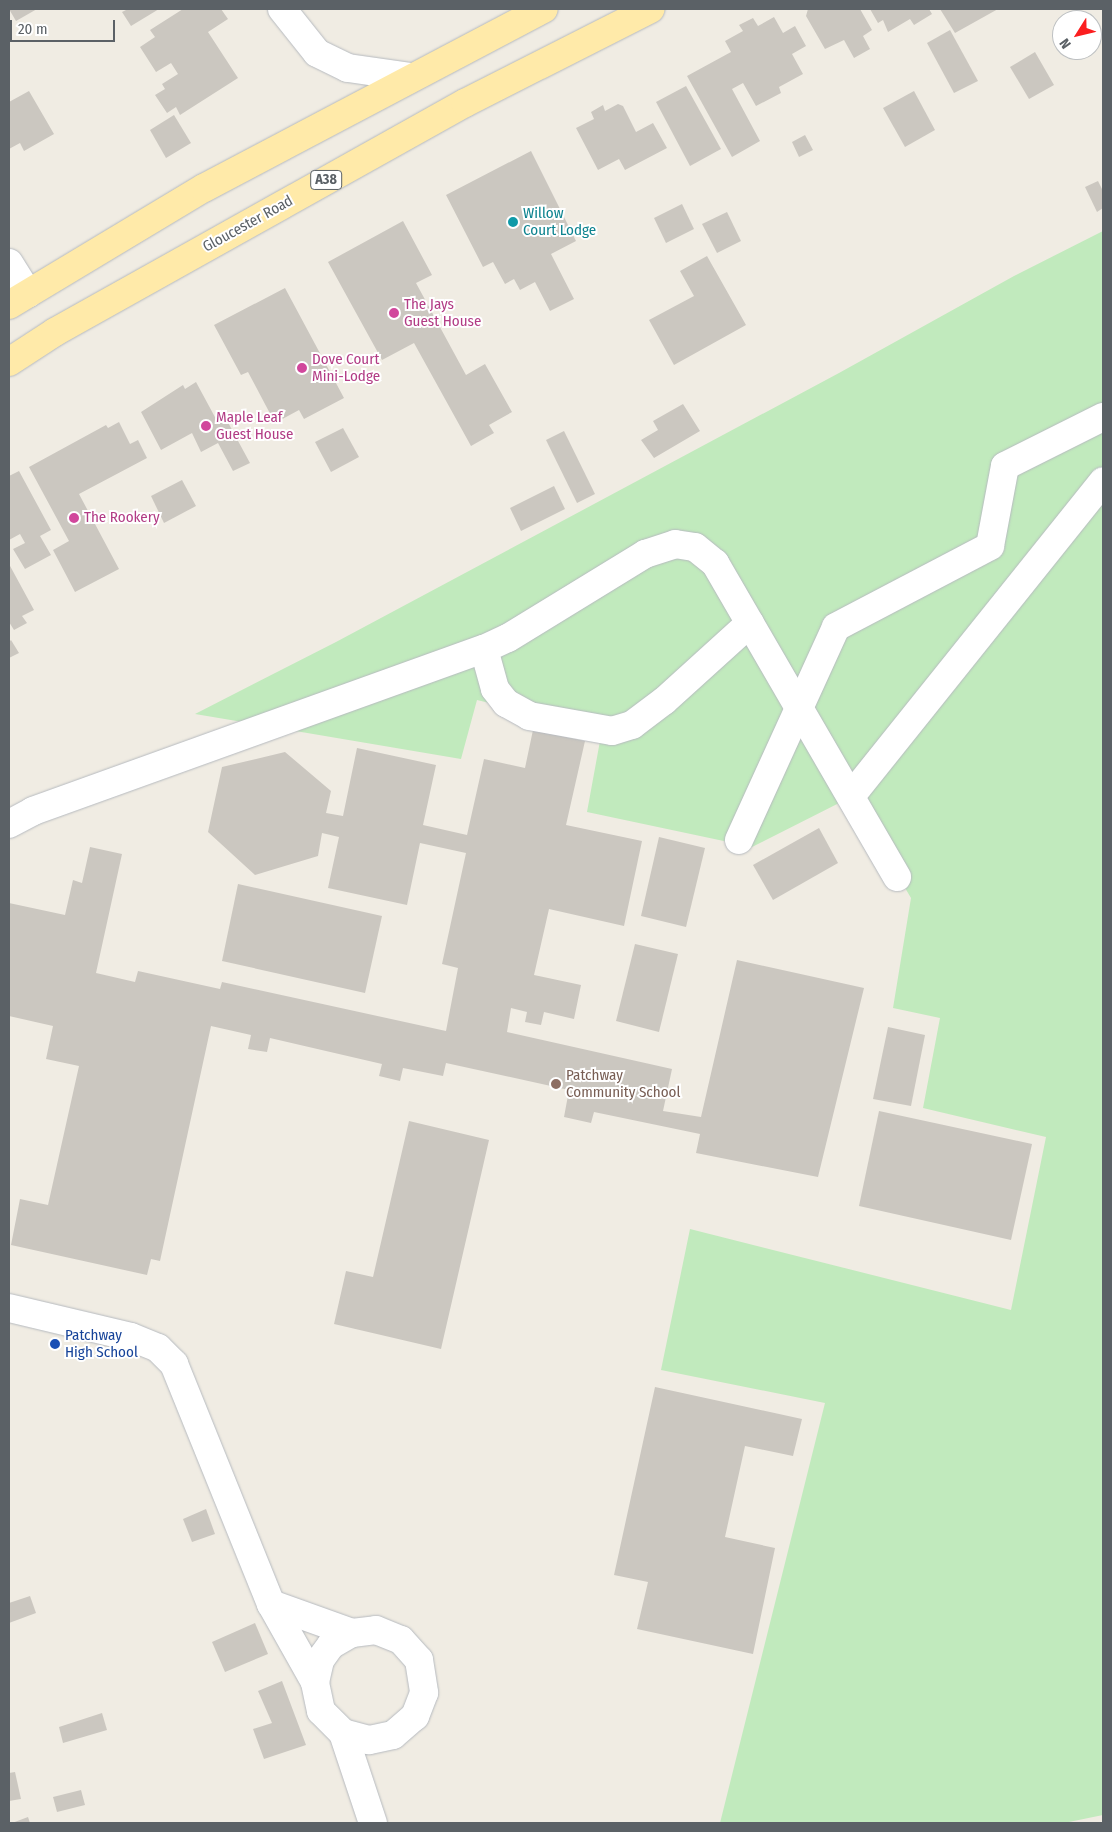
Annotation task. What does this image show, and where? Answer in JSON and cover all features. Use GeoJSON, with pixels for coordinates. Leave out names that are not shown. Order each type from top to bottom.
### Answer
{"type":"FeatureCollection","features":[{"type":"Feature","properties":{"kind":"main road"},"geometry":{"type":"LineString","coordinates":[[18,299],[204,188],[410,77],[544,9]]}},
{"type":"Feature","properties":{"kind":"main road","name":"Gloucester Road"},"geometry":{"type":"LineString","coordinates":[[9,362],[54,332],[457,108],[650,9]]}},
{"type":"Feature","properties":{"kind":"street"},"geometry":{"type":"LineString","coordinates":[[285,14],[317,53],[348,68],[410,77]]}},
{"type":"Feature","properties":{"kind":"street"},"geometry":{"type":"LineString","coordinates":[[9,263],[18,299]]}},
{"type":"Feature","properties":{"kind":"street"},"geometry":{"type":"LineString","coordinates":[[739,840],[836,627],[990,546],[1004,466],[1103,417]]}},
{"type":"Feature","properties":{"kind":"street"},"geometry":{"type":"LineString","coordinates":[[850,796],[1103,481]]}},
{"type":"Feature","properties":{"kind":"street"},"geometry":{"type":"LineString","coordinates":[[9,824],[33,811],[484,649],[508,638],[645,554],[675,544],[694,547],[715,563],[800,707],[896,877]]}},
{"type":"Feature","properties":{"kind":"street"},"geometry":{"type":"LineString","coordinates":[[484,649],[495,689],[506,704],[529,716],[612,730],[632,725],[664,701],[750,622]]}},
{"type":"Feature","properties":{"kind":"street"},"geometry":{"type":"LineString","coordinates":[[9,1308],[131,1337],[158,1348],[174,1364],[188,1392],[271,1604],[315,1682],[321,1711],[343,1733],[373,1823]]}},
{"type":"Feature","properties":{"kind":"street"},"geometry":{"type":"LineString","coordinates":[[271,1604],[352,1633]]}},
{"type":"Feature","properties":{"kind":"street"},"geometry":{"type":"LineString","coordinates":[[315,1682],[320,1660],[331,1646],[352,1633],[376,1630],[402,1640],[419,1660],[424,1693],[415,1716],[393,1735],[369,1740],[343,1733]]}},
{"type":"Feature","properties":{"kind":"green space"},"geometry":{"type":"Polygon","coordinates":[[[1103,231],[1103,1815],[1064,1823],[720,1823],[825,1403],[661,1370],[690,1229],[1011,1310],[1046,1137],[923,1108],[940,1018],[893,1008],[911,898],[851,797],[752,847],[587,812],[602,730],[477,700],[461,759],[195,714],[336,642],[839,373],[1014,276],[1103,231]]]}},
{"type":"Feature","properties":{"kind":"building"},"geometry":{"type":"Polygon","coordinates":[[[9,9],[37,9],[16,21],[9,9]]]}},
{"type":"Feature","properties":{"kind":"building"},"geometry":{"type":"Polygon","coordinates":[[[128,9],[159,9],[131,26],[122,12],[128,9]]]}},
{"type":"Feature","properties":{"kind":"building"},"geometry":{"type":"Polygon","coordinates":[[[183,9],[221,9],[228,19],[208,32],[238,78],[180,115],[176,107],[167,113],[155,95],[165,89],[162,84],[178,74],[171,63],[156,72],[140,47],[155,37],[150,30],[183,9]]]}},
{"type":"Feature","properties":{"kind":"building"},"geometry":{"type":"Polygon","coordinates":[[[808,9],[860,9],[872,30],[863,36],[870,49],[854,58],[844,40],[825,49],[806,16],[808,9]]]}},
{"type":"Feature","properties":{"kind":"building"},"geometry":{"type":"Polygon","coordinates":[[[870,9],[929,9],[932,14],[914,25],[910,19],[888,32],[883,20],[878,23],[870,9]]]}},
{"type":"Feature","properties":{"kind":"building"},"geometry":{"type":"Polygon","coordinates":[[[940,9],[998,9],[955,33],[940,9]]]}},
{"type":"Feature","properties":{"kind":"building"},"geometry":{"type":"Polygon","coordinates":[[[774,17],[783,33],[795,26],[806,46],[792,54],[803,74],[779,87],[781,93],[756,106],[743,83],[732,89],[760,141],[732,157],[687,76],[731,52],[725,41],[743,31],[739,25],[753,18],[758,26],[774,17]]]}},
{"type":"Feature","properties":{"kind":"building"},"geometry":{"type":"Polygon","coordinates":[[[950,30],[978,81],[954,93],[927,43],[950,30]]]}},
{"type":"Feature","properties":{"kind":"building"},"geometry":{"type":"Polygon","coordinates":[[[1035,52],[1054,85],[1029,99],[1010,67],[1035,52]]]}},
{"type":"Feature","properties":{"kind":"building"},"geometry":{"type":"Polygon","coordinates":[[[686,86],[721,149],[690,166],[656,102],[686,86]]]}},
{"type":"Feature","properties":{"kind":"building"},"geometry":{"type":"Polygon","coordinates":[[[29,91],[54,134],[24,151],[20,143],[9,149],[9,102],[29,91]]]}},
{"type":"Feature","properties":{"kind":"building"},"geometry":{"type":"Polygon","coordinates":[[[914,91],[935,130],[905,147],[883,108],[914,91]]]}},
{"type":"Feature","properties":{"kind":"building"},"geometry":{"type":"Polygon","coordinates":[[[618,104],[623,106],[636,132],[653,123],[667,148],[625,170],[619,159],[598,170],[576,128],[594,119],[591,112],[603,105],[605,111],[618,104]]]}},
{"type":"Feature","properties":{"kind":"building"},"geometry":{"type":"Polygon","coordinates":[[[174,115],[191,143],[166,158],[150,130],[174,115]]]}},
{"type":"Feature","properties":{"kind":"building"},"geometry":{"type":"Polygon","coordinates":[[[805,135],[813,150],[799,157],[792,142],[805,135]]]}},
{"type":"Feature","properties":{"kind":"building","name":"Willow Court Lodge"},"geometry":{"type":"Polygon","coordinates":[[[531,151],[576,241],[551,254],[574,299],[550,311],[535,282],[520,290],[514,279],[505,284],[493,262],[483,267],[446,195],[531,151]]]}},
{"type":"Feature","properties":{"kind":"building"},"geometry":{"type":"Polygon","coordinates":[[[1098,181],[1103,191],[1103,208],[1097,212],[1085,187],[1098,181]]]}},
{"type":"Feature","properties":{"kind":"building"},"geometry":{"type":"Polygon","coordinates":[[[682,204],[694,229],[666,243],[654,218],[682,204]]]}},
{"type":"Feature","properties":{"kind":"building"},"geometry":{"type":"Polygon","coordinates":[[[727,212],[741,241],[717,253],[702,224],[727,212]]]}},
{"type":"Feature","properties":{"kind":"building","name":"The Jays Guest House"},"geometry":{"type":"Polygon","coordinates":[[[403,221],[432,275],[416,283],[466,375],[485,364],[512,412],[489,425],[494,433],[471,446],[414,343],[382,360],[328,262],[403,221]]]}},
{"type":"Feature","properties":{"kind":"building"},"geometry":{"type":"Polygon","coordinates":[[[707,256],[746,325],[674,365],[649,320],[694,296],[680,271],[707,256]]]}},
{"type":"Feature","properties":{"kind":"building","name":"Dove Court Mini-Lodge"},"geometry":{"type":"Polygon","coordinates":[[[285,288],[344,398],[304,419],[299,410],[275,423],[248,372],[241,375],[214,325],[285,288]]]}},
{"type":"Feature","properties":{"kind":"building","name":"Maple Leaf Guest House"},"geometry":{"type":"Polygon","coordinates":[[[196,382],[216,419],[224,415],[250,463],[233,471],[218,443],[201,452],[192,433],[161,450],[141,412],[183,385],[185,389],[196,382]]]}},
{"type":"Feature","properties":{"kind":"building"},"geometry":{"type":"Polygon","coordinates":[[[683,404],[700,431],[654,458],[641,440],[658,430],[653,421],[683,404]]]}},
{"type":"Feature","properties":{"kind":"building","name":"The Rookery"},"geometry":{"type":"Polygon","coordinates":[[[119,422],[130,444],[138,440],[147,458],[79,494],[119,569],[75,592],[53,550],[69,541],[29,467],[106,425],[108,428],[119,422]]]}},
{"type":"Feature","properties":{"kind":"building"},"geometry":{"type":"Polygon","coordinates":[[[343,428],[359,457],[331,472],[315,442],[343,428]]]}},
{"type":"Feature","properties":{"kind":"building"},"geometry":{"type":"Polygon","coordinates":[[[564,431],[595,494],[577,503],[546,440],[564,431]]]}},
{"type":"Feature","properties":{"kind":"building"},"geometry":{"type":"Polygon","coordinates":[[[19,471],[51,530],[40,536],[51,555],[25,569],[13,549],[25,543],[20,534],[9,540],[9,476],[19,471]]]}},
{"type":"Feature","properties":{"kind":"building"},"geometry":{"type":"Polygon","coordinates":[[[182,480],[196,506],[164,523],[151,496],[182,480]]]}},
{"type":"Feature","properties":{"kind":"building"},"geometry":{"type":"Polygon","coordinates":[[[554,486],[565,509],[521,531],[510,508],[554,486]]]}},
{"type":"Feature","properties":{"kind":"building"},"geometry":{"type":"Polygon","coordinates":[[[9,564],[34,610],[22,616],[27,623],[14,630],[9,622],[9,564]]]}},
{"type":"Feature","properties":{"kind":"building"},"geometry":{"type":"Polygon","coordinates":[[[11,640],[19,653],[9,658],[9,642],[11,640]]]}},
{"type":"Feature","properties":{"kind":"building"},"geometry":{"type":"Polygon","coordinates":[[[533,730],[585,741],[566,825],[642,841],[624,926],[549,909],[534,975],[581,985],[574,1019],[544,1012],[541,1025],[525,1022],[527,1012],[511,1008],[507,1032],[672,1069],[663,1111],[701,1117],[737,960],[864,988],[818,1177],[696,1153],[700,1134],[594,1112],[591,1123],[564,1117],[569,1090],[446,1063],[443,1076],[403,1068],[400,1081],[379,1076],[382,1064],[270,1038],[267,1052],[248,1049],[251,1035],[211,1026],[160,1261],[151,1259],[147,1275],[11,1245],[20,1199],[48,1205],[79,1066],[46,1059],[53,1026],[9,1016],[9,903],[65,915],[73,880],[82,883],[90,847],[122,854],[96,973],[135,982],[138,971],[220,989],[222,982],[446,1031],[458,968],[442,964],[466,853],[420,843],[407,905],[328,888],[339,837],[322,833],[318,856],[255,875],[208,832],[222,767],[285,752],[331,791],[326,813],[343,816],[357,748],[436,765],[423,825],[467,835],[484,759],[525,768],[533,730]]]}},
{"type":"Feature","properties":{"kind":"building"},"geometry":{"type":"Polygon","coordinates":[[[819,828],[838,863],[773,900],[753,865],[819,828]]]}},
{"type":"Feature","properties":{"kind":"building"},"geometry":{"type":"Polygon","coordinates":[[[659,837],[705,848],[686,927],[641,916],[659,837]]]}},
{"type":"Feature","properties":{"kind":"building"},"geometry":{"type":"Polygon","coordinates":[[[238,884],[382,916],[365,993],[222,961],[238,884]]]}},
{"type":"Feature","properties":{"kind":"building"},"geometry":{"type":"Polygon","coordinates":[[[635,944],[678,954],[659,1032],[616,1021],[635,944]]]}},
{"type":"Feature","properties":{"kind":"building"},"geometry":{"type":"Polygon","coordinates":[[[888,1027],[925,1035],[911,1106],[873,1099],[888,1027]]]}},
{"type":"Feature","properties":{"kind":"building"},"geometry":{"type":"Polygon","coordinates":[[[879,1111],[1032,1144],[1011,1240],[859,1206],[879,1111]]]}},
{"type":"Feature","properties":{"kind":"building"},"geometry":{"type":"Polygon","coordinates":[[[409,1121],[489,1140],[441,1349],[334,1324],[346,1271],[373,1277],[409,1121]]]}},
{"type":"Feature","properties":{"kind":"building"},"geometry":{"type":"Polygon","coordinates":[[[655,1387],[802,1419],[793,1456],[745,1446],[725,1537],[775,1548],[753,1654],[637,1629],[648,1582],[614,1575],[655,1387]]]}},
{"type":"Feature","properties":{"kind":"building"},"geometry":{"type":"Polygon","coordinates":[[[206,1509],[215,1534],[192,1542],[183,1519],[206,1509]]]}},
{"type":"Feature","properties":{"kind":"building"},"geometry":{"type":"Polygon","coordinates":[[[30,1596],[36,1613],[9,1623],[9,1603],[30,1596]]]}},
{"type":"Feature","properties":{"kind":"building"},"geometry":{"type":"Polygon","coordinates":[[[255,1623],[268,1654],[225,1672],[212,1642],[255,1623]]]}},
{"type":"Feature","properties":{"kind":"building"},"geometry":{"type":"Polygon","coordinates":[[[282,1681],[306,1745],[264,1759],[253,1729],[272,1723],[258,1691],[282,1681]]]}},
{"type":"Feature","properties":{"kind":"building"},"geometry":{"type":"Polygon","coordinates":[[[102,1713],[107,1730],[63,1743],[59,1727],[102,1713]]]}},
{"type":"Feature","properties":{"kind":"building"},"geometry":{"type":"Polygon","coordinates":[[[15,1772],[21,1799],[9,1801],[9,1773],[15,1772]]]}},
{"type":"Feature","properties":{"kind":"building"},"geometry":{"type":"Polygon","coordinates":[[[81,1790],[85,1805],[57,1812],[53,1797],[81,1790]]]}},
{"type":"Feature","properties":{"kind":"building"},"geometry":{"type":"Polygon","coordinates":[[[28,1817],[30,1823],[12,1823],[28,1817]]]}},
{"type":"Feature","properties":{"kind":"place","name":"Willow Court Lodge"},"geometry":{"type":"Point","coordinates":[513,222]}},
{"type":"Feature","properties":{"kind":"place","name":"The Jays Guest House"},"geometry":{"type":"Point","coordinates":[394,313]}},
{"type":"Feature","properties":{"kind":"place","name":"Dove Court Mini-Lodge"},"geometry":{"type":"Point","coordinates":[302,368]}},
{"type":"Feature","properties":{"kind":"place","name":"Maple Leaf Guest House"},"geometry":{"type":"Point","coordinates":[206,426]}},
{"type":"Feature","properties":{"kind":"place","name":"The Rookery"},"geometry":{"type":"Point","coordinates":[74,518]}},
{"type":"Feature","properties":{"kind":"place","name":"Patchway Community School"},"geometry":{"type":"Point","coordinates":[556,1084]}},
{"type":"Feature","properties":{"kind":"place","name":"Patchway High School"},"geometry":{"type":"Point","coordinates":[55,1344]}}]}
